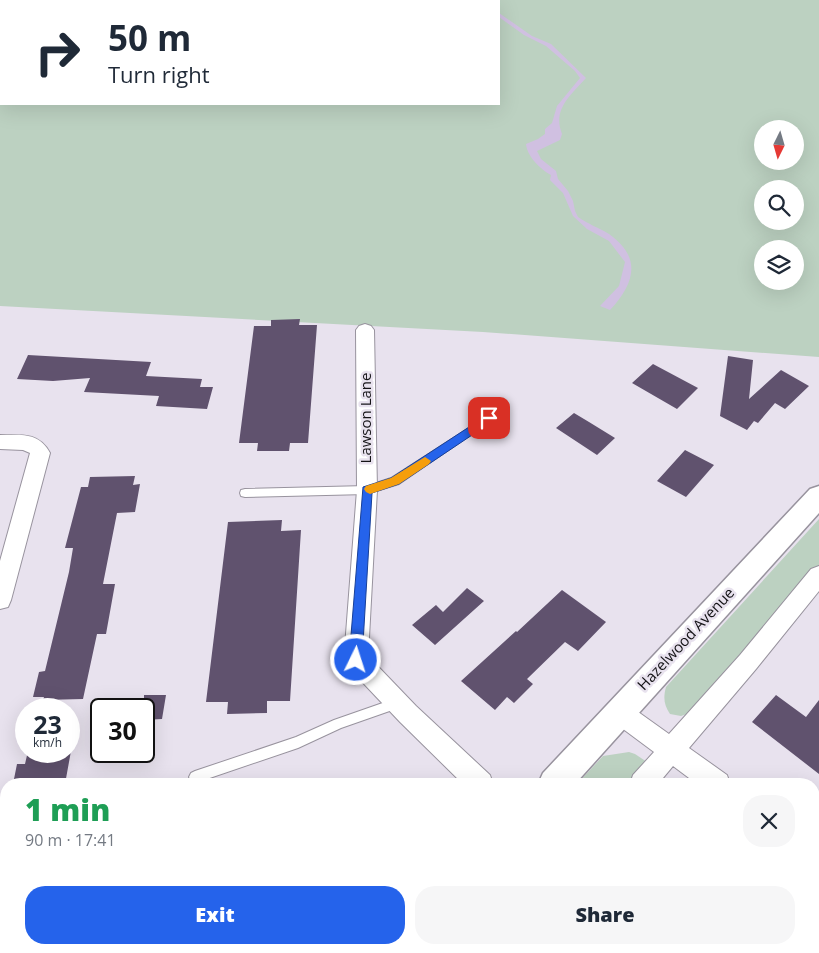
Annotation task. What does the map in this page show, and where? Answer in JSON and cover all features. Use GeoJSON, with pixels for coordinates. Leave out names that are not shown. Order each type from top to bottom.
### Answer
{"type":"FeatureCollection","features":[{"type":"Feature","properties":{"kind":"street","name":"Lawson Lane"},"geometry":{"type":"LineString","coordinates":[[366,330],[367,490],[356,660],[397,703],[475,778]]}},
{"type":"Feature","properties":{"kind":"street"},"geometry":{"type":"LineString","coordinates":[[0,442],[33,444],[40,453],[38,467],[8,566],[0,600]]}},
{"type":"Feature","properties":{"kind":"street","name":"Hazelwood Avenue"},"geometry":{"type":"LineString","coordinates":[[559,778],[819,496]]}},
{"type":"Feature","properties":{"kind":"street"},"geometry":{"type":"LineString","coordinates":[[647,778],[670,749],[748,662],[819,575]]}},
{"type":"Feature","properties":{"kind":"street"},"geometry":{"type":"LineString","coordinates":[[619,712],[710,778]]}},
{"type":"Feature","properties":{"kind":"lane"},"geometry":{"type":"LineString","coordinates":[[245,492],[367,490],[395,481],[489,418]]}},
{"type":"Feature","properties":{"kind":"lane"},"geometry":{"type":"LineString","coordinates":[[195,777],[298,742],[338,724],[397,703]]}},
{"type":"Feature","properties":{"kind":"green space"},"geometry":{"type":"Polygon","coordinates":[[[500,0],[819,0],[819,357],[483,332],[0,306],[0,105],[500,105],[500,0]]]}},
{"type":"Feature","properties":{"kind":"green space"},"geometry":{"type":"Polygon","coordinates":[[[819,519],[819,569],[690,713],[681,716],[670,714],[666,708],[666,687],[819,519]]]}},
{"type":"Feature","properties":{"kind":"green space"},"geometry":{"type":"Polygon","coordinates":[[[629,752],[647,762],[637,778],[583,778],[603,756],[629,752]]]}},
{"type":"Feature","properties":{"kind":"shaded area"},"geometry":{"type":"Polygon","coordinates":[[[500,14],[532,36],[551,44],[586,78],[569,97],[561,110],[559,117],[562,134],[560,140],[537,151],[541,159],[556,171],[558,179],[568,191],[573,201],[578,217],[609,234],[627,252],[631,262],[629,281],[625,291],[610,310],[600,306],[619,286],[625,262],[609,241],[587,229],[573,216],[563,193],[550,180],[551,175],[531,158],[526,144],[545,134],[545,129],[552,123],[557,106],[580,78],[575,71],[546,46],[524,35],[500,18],[500,14]]]}},
{"type":"Feature","properties":{"kind":"building"},"geometry":{"type":"Polygon","coordinates":[[[300,319],[299,325],[317,325],[308,443],[290,443],[289,451],[257,451],[258,443],[239,443],[254,326],[271,326],[271,320],[300,319]]]}},
{"type":"Feature","properties":{"kind":"building"},"geometry":{"type":"Polygon","coordinates":[[[28,355],[151,362],[146,376],[202,379],[200,387],[213,387],[207,409],[156,406],[159,396],[84,392],[90,378],[53,381],[17,379],[28,355]]]}},
{"type":"Feature","properties":{"kind":"building"},"geometry":{"type":"Polygon","coordinates":[[[728,356],[753,360],[749,399],[781,370],[809,386],[785,409],[775,403],[758,423],[754,421],[747,430],[720,416],[728,356]]]}},
{"type":"Feature","properties":{"kind":"building"},"geometry":{"type":"Polygon","coordinates":[[[653,364],[698,388],[677,409],[632,383],[653,364]]]}},
{"type":"Feature","properties":{"kind":"building"},"geometry":{"type":"Polygon","coordinates":[[[574,413],[615,438],[597,455],[556,428],[574,413]]]}},
{"type":"Feature","properties":{"kind":"building"},"geometry":{"type":"Polygon","coordinates":[[[685,450],[714,465],[686,497],[657,481],[685,450]]]}},
{"type":"Feature","properties":{"kind":"building"},"geometry":{"type":"Polygon","coordinates":[[[135,476],[133,485],[140,484],[135,512],[117,513],[103,584],[115,584],[106,634],[97,634],[83,699],[33,697],[39,672],[45,671],[69,572],[73,548],[65,548],[81,487],[88,487],[90,477],[135,476]]]}},
{"type":"Feature","properties":{"kind":"building"},"geometry":{"type":"Polygon","coordinates":[[[282,520],[281,531],[301,530],[290,701],[267,701],[267,713],[227,714],[228,702],[206,702],[228,522],[282,520]]]}},
{"type":"Feature","properties":{"kind":"building"},"geometry":{"type":"Polygon","coordinates":[[[467,588],[484,601],[435,645],[412,625],[436,605],[443,612],[467,588]]]}},
{"type":"Feature","properties":{"kind":"building"},"geometry":{"type":"Polygon","coordinates":[[[562,590],[606,622],[578,651],[565,642],[527,679],[533,684],[514,703],[507,697],[495,710],[461,681],[562,590]]]}},
{"type":"Feature","properties":{"kind":"building"},"geometry":{"type":"Polygon","coordinates":[[[144,695],[166,695],[162,719],[155,719],[155,698],[144,698],[144,695]]]}},
{"type":"Feature","properties":{"kind":"building"},"geometry":{"type":"Polygon","coordinates":[[[776,695],[806,717],[819,700],[819,774],[752,722],[776,695]]]}},
{"type":"Feature","properties":{"kind":"building"},"geometry":{"type":"Polygon","coordinates":[[[69,763],[66,778],[14,778],[17,764],[69,763]]]}},
{"type":"Feature","properties":{"kind":"slow traffic"},"geometry":{"type":"LineString","coordinates":[[370,489],[395,481],[425,461]]}},
{"type":"Feature","properties":{"kind":"route"},"geometry":{"type":"LineString","coordinates":[[356,660],[367,490],[395,481],[489,418]]}}]}
